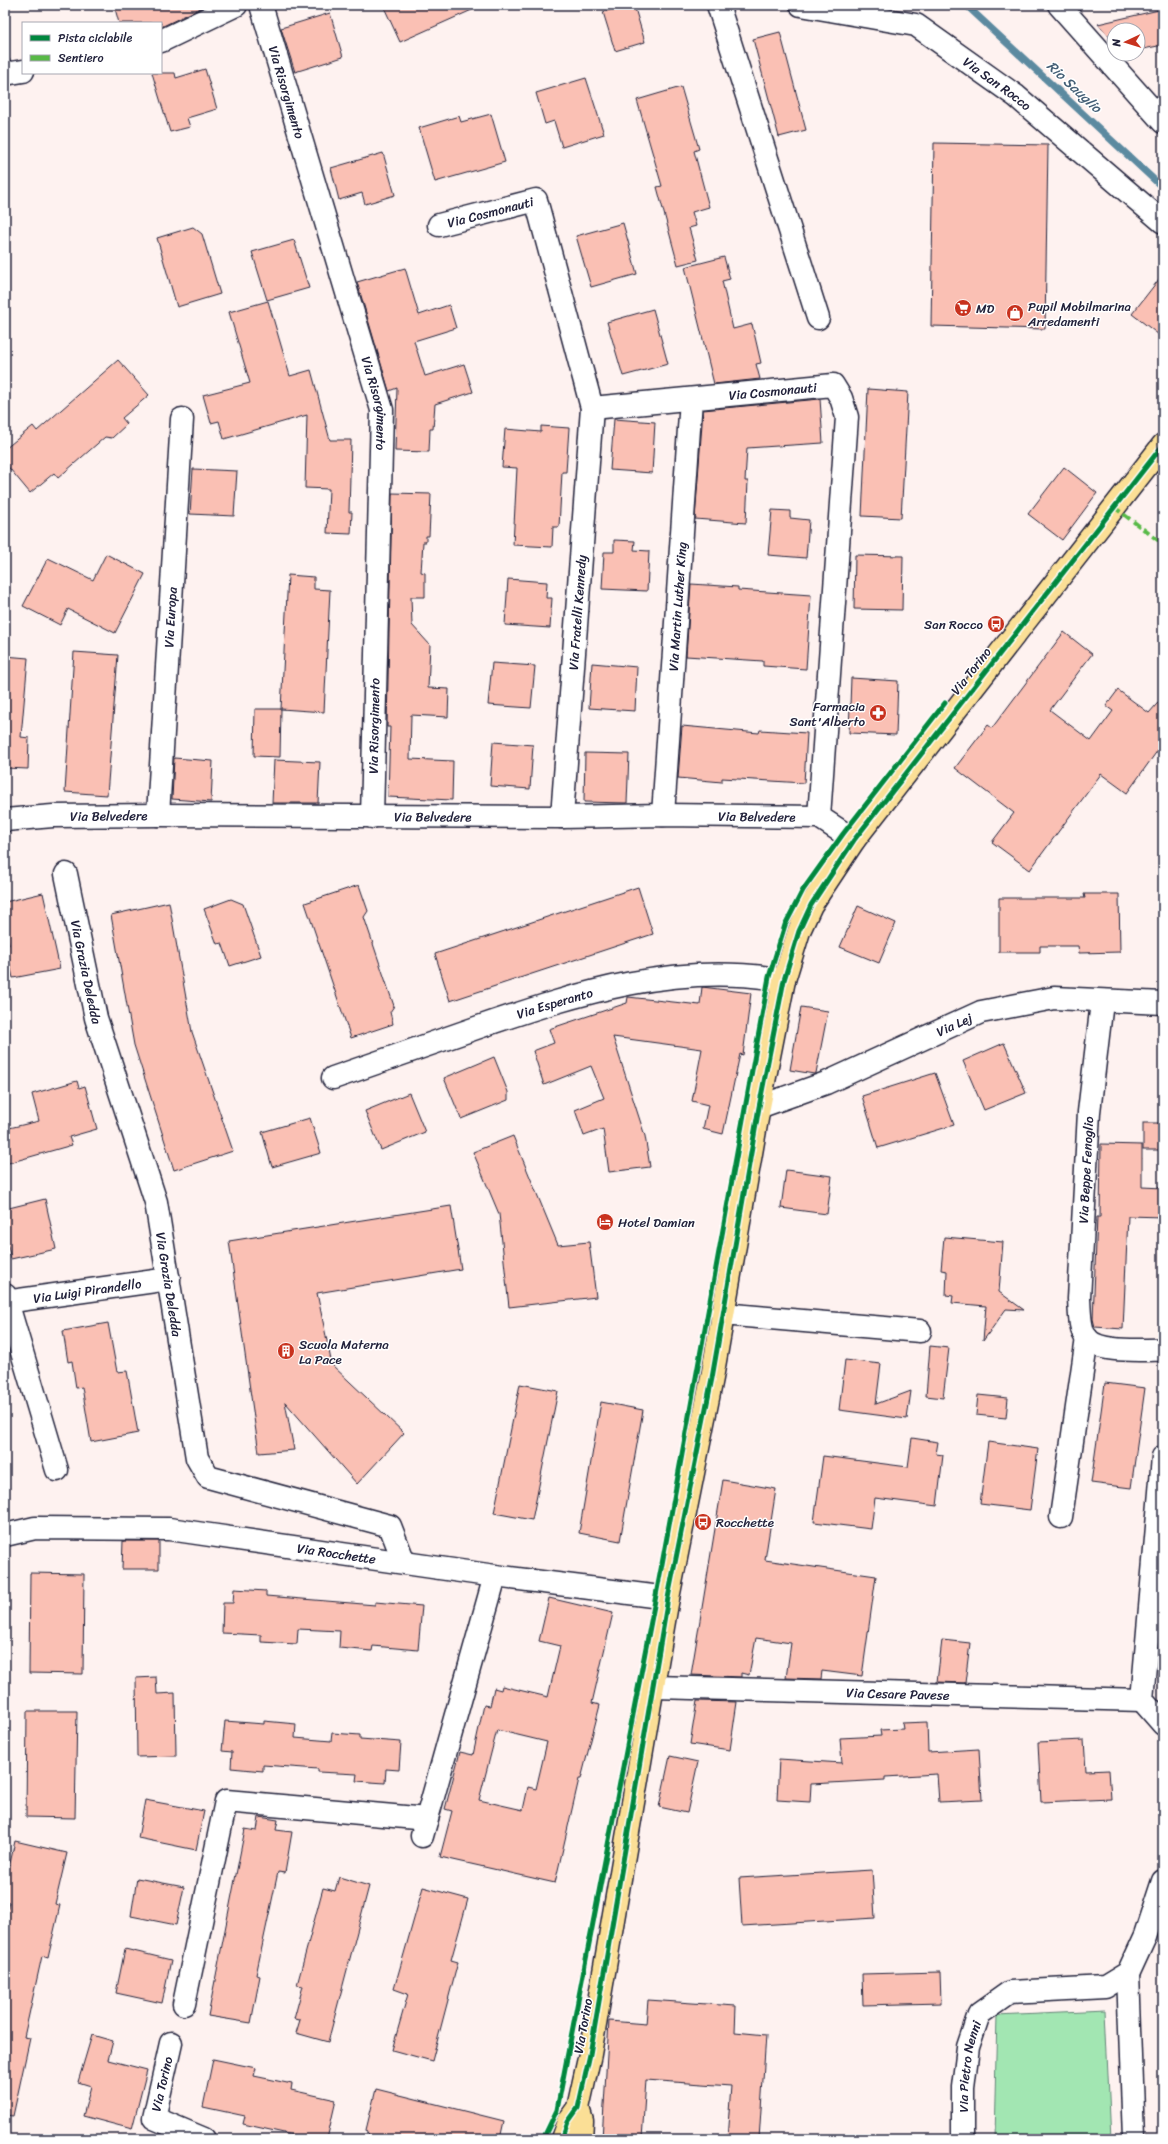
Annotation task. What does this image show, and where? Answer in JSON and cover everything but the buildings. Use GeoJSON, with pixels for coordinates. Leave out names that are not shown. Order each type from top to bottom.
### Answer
{"type":"FeatureCollection","features":[{"type":"Feature","properties":{"kind":"main road","name":"Via Torino"},"geometry":{"type":"LineString","coordinates":[[562,2139],[568,2122],[578,2108],[591,2046],[654,1687],[668,1598],[712,1378],[759,1107],[784,980],[799,931],[811,905],[854,840],[1163,445]]}},
{"type":"Feature","properties":{"kind":"main road","name":"Via Torino"},"geometry":{"type":"LineString","coordinates":[[578,2108],[582,2121],[581,2139]]}},
{"type":"Feature","properties":{"kind":"street"},"geometry":{"type":"LineString","coordinates":[[162,41],[236,5]]}},
{"type":"Feature","properties":{"kind":"street","name":"Via Risorgimento"},"geometry":{"type":"LineString","coordinates":[[261,5],[382,410],[372,817]]}},
{"type":"Feature","properties":{"kind":"street"},"geometry":{"type":"LineString","coordinates":[[718,5],[818,318]]}},
{"type":"Feature","properties":{"kind":"street","name":"Via San Rocco"},"geometry":{"type":"LineString","coordinates":[[801,5],[916,25],[1016,96],[1163,222]]}},
{"type":"Feature","properties":{"kind":"street"},"geometry":{"type":"LineString","coordinates":[[1059,5],[1163,122]]}},
{"type":"Feature","properties":{"kind":"street"},"geometry":{"type":"LineString","coordinates":[[5,71],[11,73],[22,71]]}},
{"type":"Feature","properties":{"kind":"street","name":"Via Cosmonauti"},"geometry":{"type":"LineString","coordinates":[[439,225],[536,200],[592,408],[833,385],[841,398],[847,417],[820,817]]}},
{"type":"Feature","properties":{"kind":"street","name":"Via Martin Luther King"},"geometry":{"type":"LineString","coordinates":[[663,815],[691,399]]}},
{"type":"Feature","properties":{"kind":"street","name":"Via Fratelli Kennedy"},"geometry":{"type":"LineString","coordinates":[[562,818],[592,408]]}},
{"type":"Feature","properties":{"kind":"street","name":"Via Europa"},"geometry":{"type":"LineString","coordinates":[[158,815],[182,419]]}},
{"type":"Feature","properties":{"kind":"street","name":"Via Belvedere"},"geometry":{"type":"LineString","coordinates":[[5,820],[53,816],[158,815],[562,818],[663,815],[820,817]]}},
{"type":"Feature","properties":{"kind":"street"},"geometry":{"type":"LineString","coordinates":[[820,817],[854,840]]}},
{"type":"Feature","properties":{"kind":"street","name":"Via Grazia Deledda"},"geometry":{"type":"LineString","coordinates":[[66,874],[96,1018],[156,1202],[197,1458],[208,1477],[390,1526],[404,1562]]}},
{"type":"Feature","properties":{"kind":"street","name":"Via Esperanto"},"geometry":{"type":"LineString","coordinates":[[333,1078],[560,1000],[634,981],[701,975],[757,976],[784,980]]}},
{"type":"Feature","properties":{"kind":"street","name":"Via Lej"},"geometry":{"type":"LineString","coordinates":[[759,1107],[826,1084],[981,1012],[1054,998],[1102,1002],[1163,1003]]}},
{"type":"Feature","properties":{"kind":"street","name":"Via Beppe Fenoglio"},"geometry":{"type":"LineString","coordinates":[[1061,1518],[1087,1338],[1081,1322],[1079,1300],[1089,1112],[1102,1002]]}},
{"type":"Feature","properties":{"kind":"street","name":"Via Luigi Pirandello"},"geometry":{"type":"LineString","coordinates":[[6,1300],[169,1279]]}},
{"type":"Feature","properties":{"kind":"street"},"geometry":{"type":"LineString","coordinates":[[6,1300],[57,1470]]}},
{"type":"Feature","properties":{"kind":"street"},"geometry":{"type":"LineString","coordinates":[[722,1314],[920,1331]]}},
{"type":"Feature","properties":{"kind":"street"},"geometry":{"type":"LineString","coordinates":[[1087,1338],[1101,1348],[1163,1350]]}},
{"type":"Feature","properties":{"kind":"street"},"geometry":{"type":"LineString","coordinates":[[1163,1457],[1142,1700],[1163,1724]]}},
{"type":"Feature","properties":{"kind":"street","name":"Via Rocchette"},"geometry":{"type":"LineString","coordinates":[[5,1535],[35,1528],[169,1529],[495,1576],[668,1598]]}},
{"type":"Feature","properties":{"kind":"street"},"geometry":{"type":"LineString","coordinates":[[184,2004],[226,1801],[424,1827],[495,1576]]}},
{"type":"Feature","properties":{"kind":"street","name":"Via Cesare Pavese"},"geometry":{"type":"LineString","coordinates":[[654,1687],[1142,1700]]}},
{"type":"Feature","properties":{"kind":"street"},"geometry":{"type":"LineString","coordinates":[[1134,2139],[1128,1973],[1145,1936],[1163,1880]]}},
{"type":"Feature","properties":{"kind":"street","name":"Via Pietro Nenni"},"geometry":{"type":"LineString","coordinates":[[963,2139],[963,2087],[968,2047],[978,2014],[1010,1992],[1105,1987],[1128,1973]]}},
{"type":"Feature","properties":{"kind":"street","name":"Via Torino"},"geometry":{"type":"LineString","coordinates":[[171,2043],[154,2118],[204,2139]]}},
{"type":"Feature","properties":{"kind":"green space"},"geometry":{"type":"Polygon","coordinates":[[[1105,2010],[1111,2139],[994,2139],[997,2015],[1105,2010]]]}},
{"type":"Feature","properties":{"kind":"waterway","name":"Rio Sauglio"},"geometry":{"type":"LineString","coordinates":[[966,5],[1163,188]]}},
{"type":"Feature","properties":{"kind":"marked path"},"geometry":{"type":"LineString","coordinates":[[1114,507],[1163,544]]}},
{"type":"Feature","properties":{"kind":"cycle path"},"geometry":{"type":"LineString","coordinates":[[562,2139],[568,2122],[578,2108],[590,2054],[668,1598],[712,1378],[759,1107],[784,980],[799,931],[811,905],[854,840],[1163,445]]}},
{"type":"Feature","properties":{"kind":"cycle path"},"geometry":{"type":"LineString","coordinates":[[543,2139],[557,2110],[662,1564],[769,977],[785,925],[803,890],[843,834],[945,703]]}},
{"type":"Feature","properties":{"kind":"place","name":"MD"},"geometry":{"type":"Point","coordinates":[963,308]}},
{"type":"Feature","properties":{"kind":"place","name":"Pupil Mobilmarina Arredamenti"},"geometry":{"type":"Point","coordinates":[1015,313]}},
{"type":"Feature","properties":{"kind":"place","name":"San Rocco"},"geometry":{"type":"Point","coordinates":[996,624]}},
{"type":"Feature","properties":{"kind":"place","name":"Farmacia Sant'Alberto"},"geometry":{"type":"Point","coordinates":[878,713]}},
{"type":"Feature","properties":{"kind":"place","name":"Hotel Damian"},"geometry":{"type":"Point","coordinates":[605,1222]}},
{"type":"Feature","properties":{"kind":"place","name":"Scuola Materna La Pace"},"geometry":{"type":"Point","coordinates":[286,1351]}},
{"type":"Feature","properties":{"kind":"place","name":"Rocchette"},"geometry":{"type":"Point","coordinates":[703,1522]}}]}
